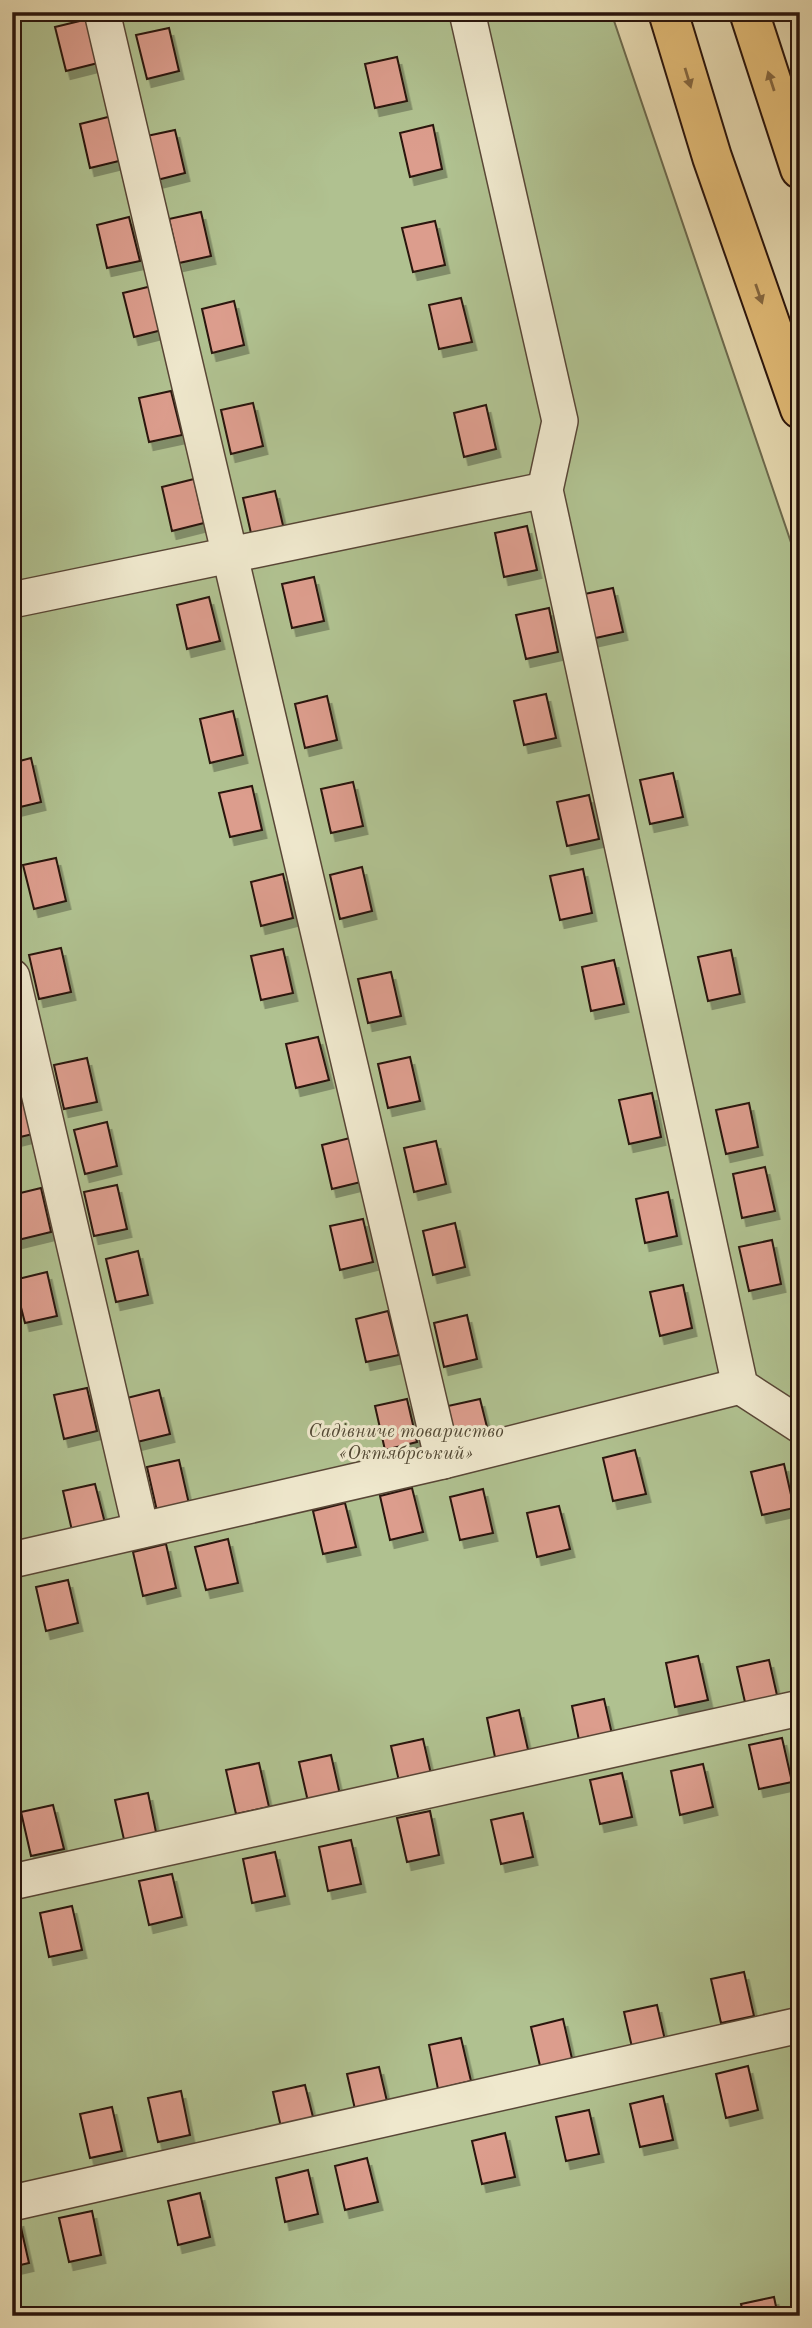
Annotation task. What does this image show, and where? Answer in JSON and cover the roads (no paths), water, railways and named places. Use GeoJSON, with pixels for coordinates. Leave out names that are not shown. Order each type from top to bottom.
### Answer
{"type":"FeatureCollection","features":[{"type":"Feature","properties":{"kind":"highway"},"geometry":{"type":"LineString","coordinates":[[668,12],[712,157],[800,409]]}},
{"type":"Feature","properties":{"kind":"highway"},"geometry":{"type":"LineString","coordinates":[[749,12],[800,169]]}},
{"type":"Feature","properties":{"kind":"street"},"geometry":{"type":"LineString","coordinates":[[102,12],[443,1461]]}},
{"type":"Feature","properties":{"kind":"street"},"geometry":{"type":"LineString","coordinates":[[467,12],[560,421],[545,490],[740,1386],[800,1425]]}},
{"type":"Feature","properties":{"kind":"street"},"geometry":{"type":"LineString","coordinates":[[12,600],[545,490]]}},
{"type":"Feature","properties":{"kind":"street"},"geometry":{"type":"LineString","coordinates":[[12,977],[141,1530]]}},
{"type":"Feature","properties":{"kind":"street"},"geometry":{"type":"LineString","coordinates":[[12,1560],[443,1461],[740,1386]]}},
{"type":"Feature","properties":{"kind":"street"},"geometry":{"type":"LineString","coordinates":[[12,1882],[800,1708]]}},
{"type":"Feature","properties":{"kind":"street"},"geometry":{"type":"LineString","coordinates":[[12,2203],[800,2025]]}},
{"type":"Feature","properties":{"kind":"park label","name":"Садівниче товариство «Октябрський»"},"geometry":{"type":"Point","coordinates":[406,1443]}}]}
